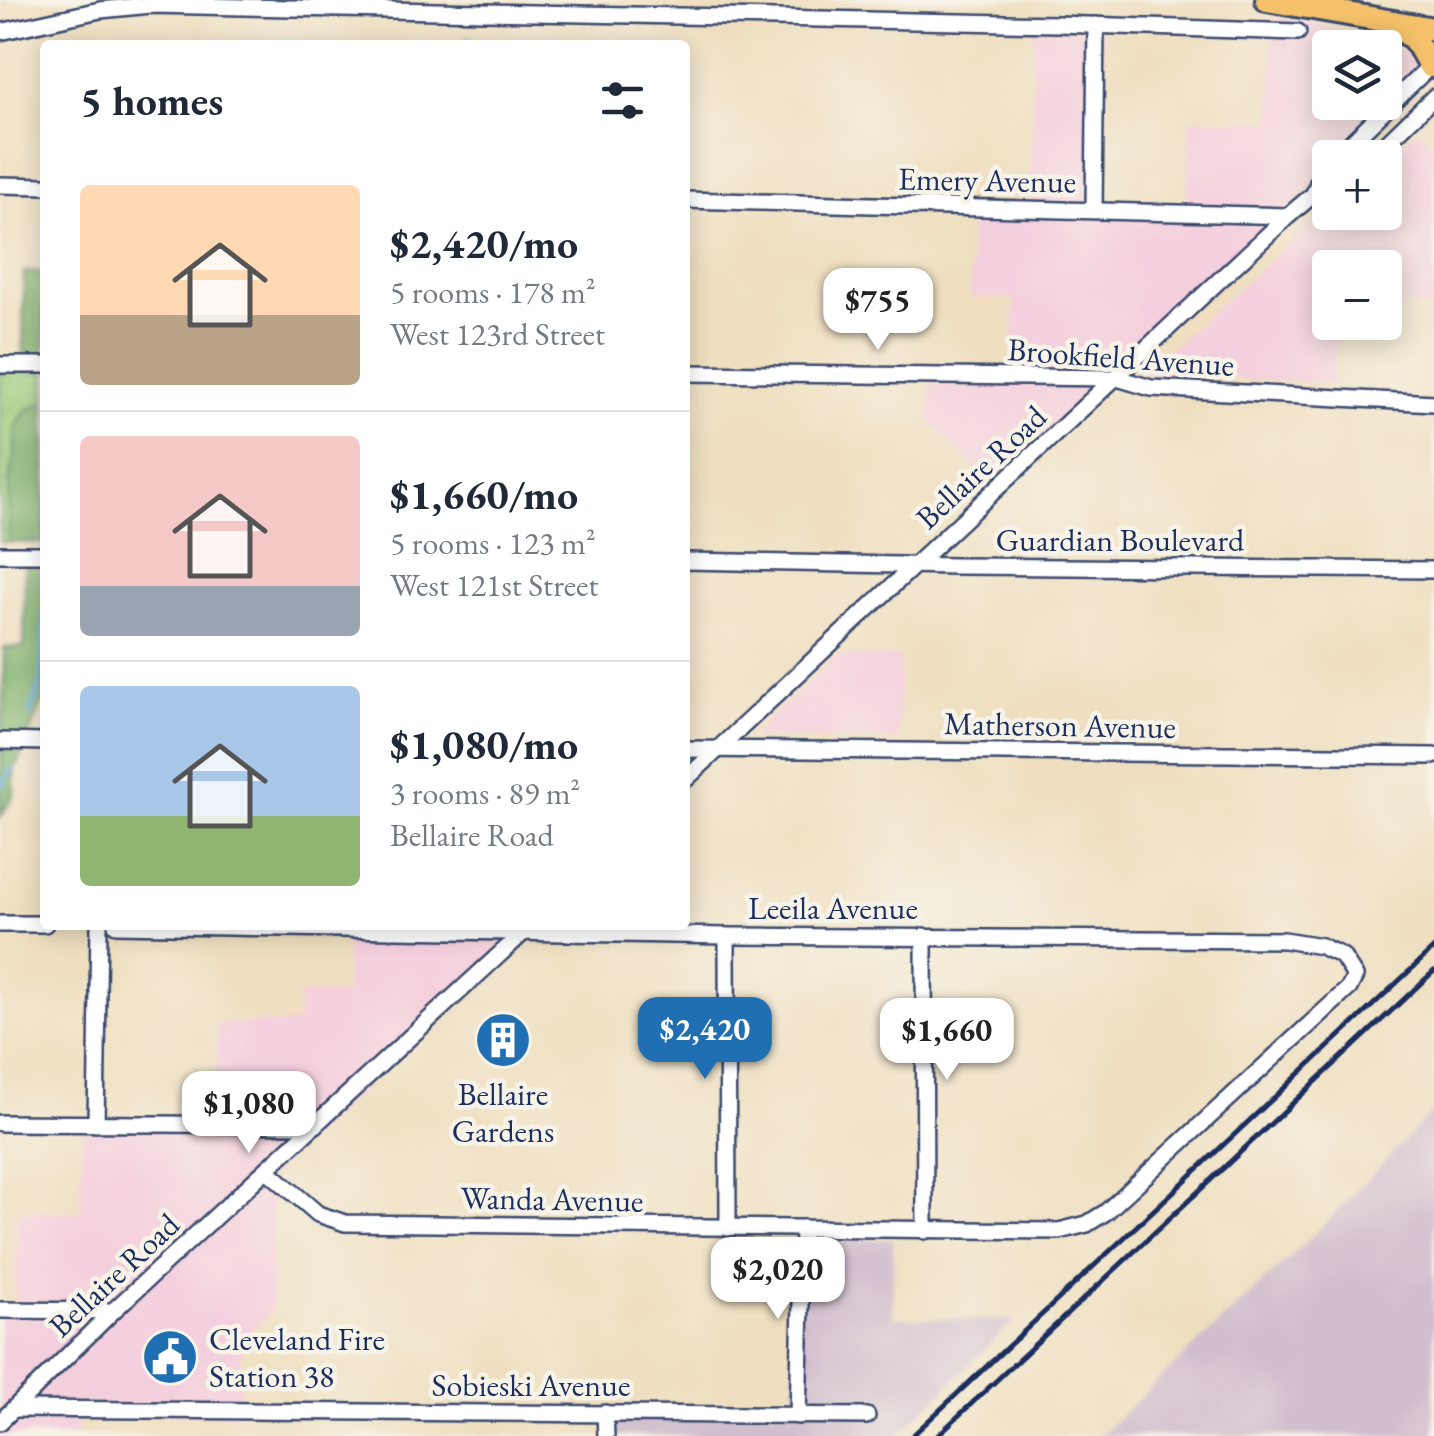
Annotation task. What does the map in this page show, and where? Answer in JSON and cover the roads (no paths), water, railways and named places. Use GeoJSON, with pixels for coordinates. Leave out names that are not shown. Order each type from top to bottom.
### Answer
{"type":"FeatureCollection","features":[{"type":"Feature","properties":{"kind":"highway"},"geometry":{"type":"LineString","coordinates":[[1267,0],[1434,29]]}},
{"type":"Feature","properties":{"kind":"highway"},"geometry":{"type":"LineString","coordinates":[[1359,15],[1408,33],[1432,64]]}},
{"type":"Feature","properties":{"kind":"street"},"geometry":{"type":"LineString","coordinates":[[0,32],[100,10],[151,5],[1298,32]]}},
{"type":"Feature","properties":{"kind":"street"},"geometry":{"type":"LineString","coordinates":[[1094,210],[1096,25]]}},
{"type":"Feature","properties":{"kind":"street","name":"Bellaire Road"},"geometry":{"type":"LineString","coordinates":[[1353,140],[1432,64]]}},
{"type":"Feature","properties":{"kind":"street"},"geometry":{"type":"LineString","coordinates":[[1390,140],[1434,97]]}},
{"type":"Feature","properties":{"kind":"street"},"geometry":{"type":"LineString","coordinates":[[0,185],[40,186]]}},
{"type":"Feature","properties":{"kind":"street","name":"Bellaire Road"},"geometry":{"type":"LineString","coordinates":[[690,775],[1312,198]]}},
{"type":"Feature","properties":{"kind":"street","name":"Emery Avenue"},"geometry":{"type":"LineString","coordinates":[[690,200],[1288,216]]}},
{"type":"Feature","properties":{"kind":"street"},"geometry":{"type":"LineString","coordinates":[[0,365],[40,366]]}},
{"type":"Feature","properties":{"kind":"street","name":"Brookfield Avenue"},"geometry":{"type":"LineString","coordinates":[[690,374],[1117,378],[1152,388],[1434,403]]}},
{"type":"Feature","properties":{"kind":"street"},"geometry":{"type":"LineString","coordinates":[[0,554],[40,554]]}},
{"type":"Feature","properties":{"kind":"street","name":"Guardian Boulevard"},"geometry":{"type":"LineString","coordinates":[[690,562],[1434,570]]}},
{"type":"Feature","properties":{"kind":"street"},"geometry":{"type":"LineString","coordinates":[[0,741],[40,742]]}},
{"type":"Feature","properties":{"kind":"street","name":"Matherson Avenue"},"geometry":{"type":"LineString","coordinates":[[690,750],[1434,756]]}},
{"type":"Feature","properties":{"kind":"street"},"geometry":{"type":"LineString","coordinates":[[0,924],[40,924]]}},
{"type":"Feature","properties":{"kind":"street"},"geometry":{"type":"LineString","coordinates":[[96,1124],[98,930]]}},
{"type":"Feature","properties":{"kind":"street","name":"Bellaire Road"},"geometry":{"type":"LineString","coordinates":[[0,1422],[113,1311],[527,930]]}},
{"type":"Feature","properties":{"kind":"street","name":"Leeila Avenue"},"geometry":{"type":"LineString","coordinates":[[556,930],[727,936],[1284,940],[1322,946],[1342,956],[1356,976]]}},
{"type":"Feature","properties":{"kind":"street"},"geometry":{"type":"LineString","coordinates":[[727,936],[728,1228]]}},
{"type":"Feature","properties":{"kind":"street"},"geometry":{"type":"LineString","coordinates":[[924,936],[925,1231]]}},
{"type":"Feature","properties":{"kind":"street","name":"Wanda Avenue"},"geometry":{"type":"LineString","coordinates":[[267,1170],[318,1214],[345,1224],[1059,1231],[1087,1224],[1106,1212],[1349,988],[1356,976]]}},
{"type":"Feature","properties":{"kind":"street"},"geometry":{"type":"LineString","coordinates":[[0,1123],[316,1125]]}},
{"type":"Feature","properties":{"kind":"street"},"geometry":{"type":"LineString","coordinates":[[798,1416],[803,1228]]}},
{"type":"Feature","properties":{"kind":"street"},"geometry":{"type":"LineString","coordinates":[[0,1310],[113,1311]]}},
{"type":"Feature","properties":{"kind":"street","name":"Sobieski Avenue"},"geometry":{"type":"LineString","coordinates":[[14,1410],[867,1416]]}},
{"type":"Feature","properties":{"kind":"street"},"geometry":{"type":"LineString","coordinates":[[605,1413],[606,1436]]}},
{"type":"Feature","properties":{"kind":"waterway"},"geometry":{"type":"LineString","coordinates":[[30,714],[40,683]]}},
{"type":"Feature","properties":{"kind":"waterway"},"geometry":{"type":"LineString","coordinates":[[0,787],[13,768]]}},
{"type":"Feature","properties":{"kind":"railway"},"geometry":{"type":"LineString","coordinates":[[912,1436],[1434,948]]}},
{"type":"Feature","properties":{"kind":"railway"},"geometry":{"type":"LineString","coordinates":[[937,1436],[1434,971]]}},
{"type":"Feature","properties":{"kind":"place","name":"Bellaire Gardens"},"geometry":{"type":"Point","coordinates":[503,1040]}},
{"type":"Feature","properties":{"kind":"place","name":"Cleveland Fire Station 38"},"geometry":{"type":"Point","coordinates":[170,1357]}}]}
